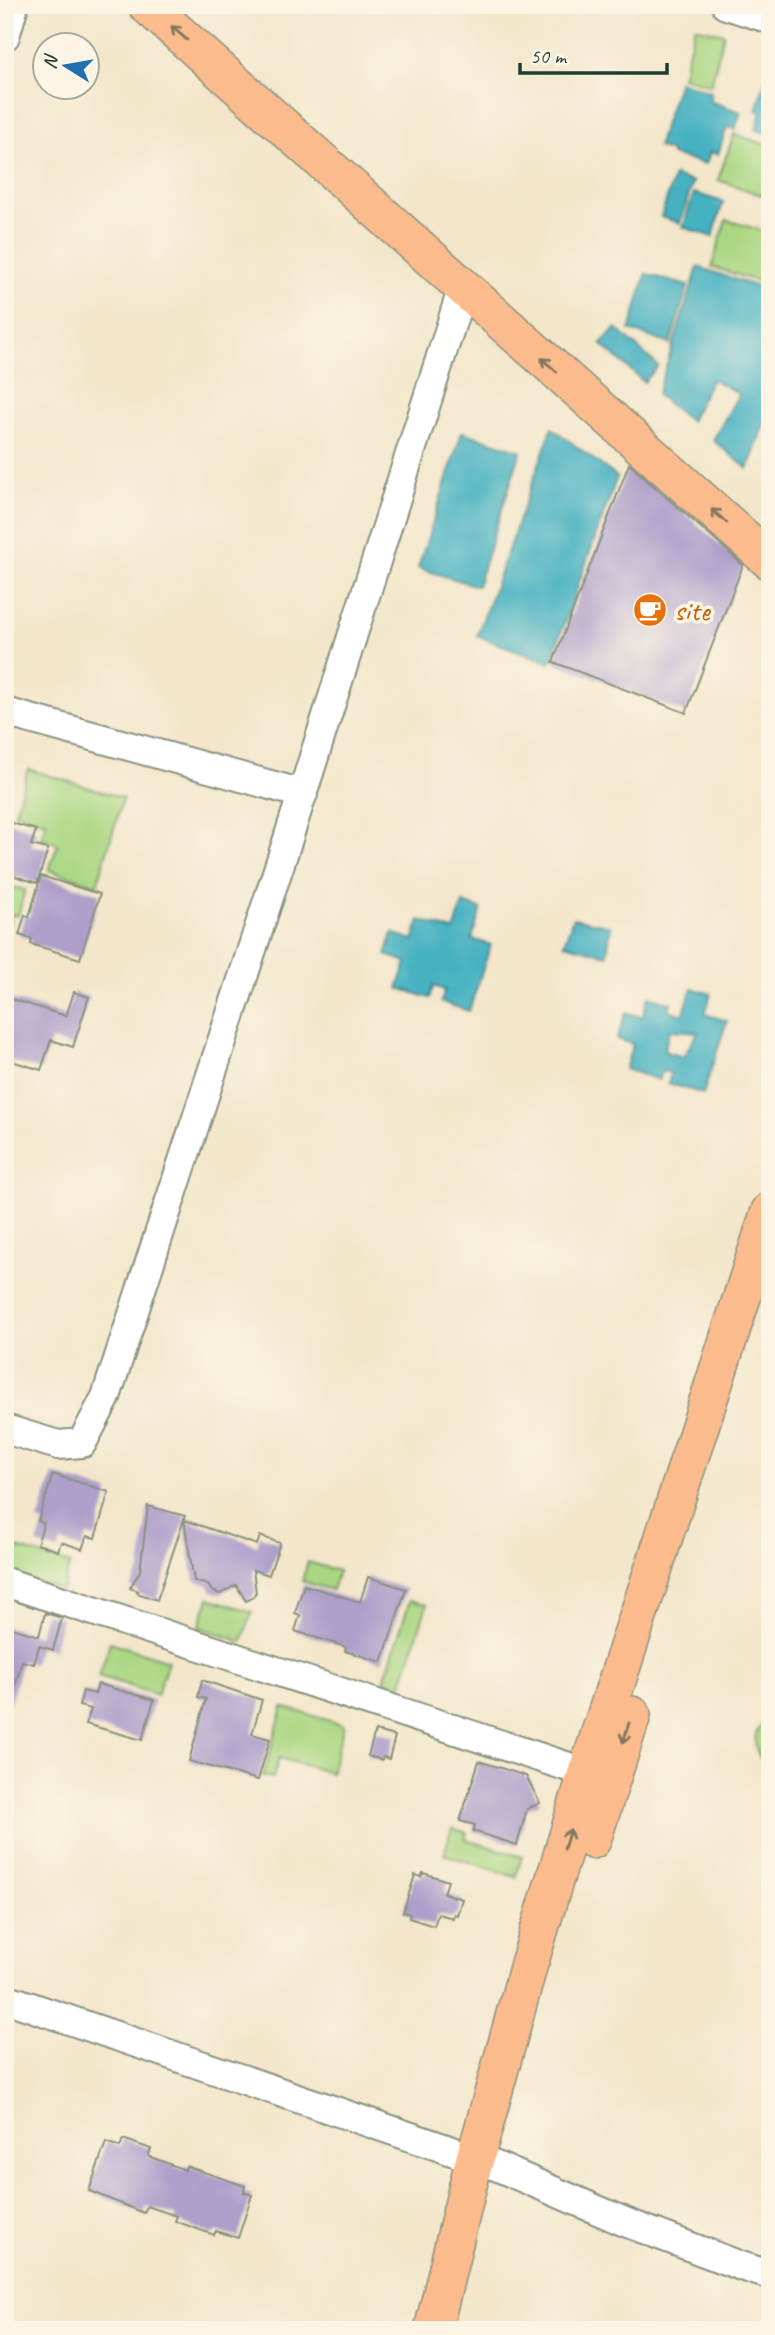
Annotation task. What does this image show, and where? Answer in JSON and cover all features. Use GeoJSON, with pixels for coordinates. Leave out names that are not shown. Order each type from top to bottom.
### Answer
{"type":"FeatureCollection","features":[{"type":"Feature","properties":{"kind":"main road"},"geometry":{"type":"LineString","coordinates":[[147,5],[770,561]]}},
{"type":"Feature","properties":{"kind":"main road"},"geometry":{"type":"LineString","coordinates":[[183,5],[770,527]]}},
{"type":"Feature","properties":{"kind":"main road"},"geometry":{"type":"LineString","coordinates":[[451,2330],[528,1964],[587,1773],[770,1211]]}},
{"type":"Feature","properties":{"kind":"main road"},"geometry":{"type":"LineString","coordinates":[[432,2330],[611,1782],[770,1269]]}},
{"type":"Feature","properties":{"kind":"street"},"geometry":{"type":"LineString","coordinates":[[5,36],[14,5]]}},
{"type":"Feature","properties":{"kind":"street"},"geometry":{"type":"LineString","coordinates":[[726,5],[770,19]]}},
{"type":"Feature","properties":{"kind":"street"},"geometry":{"type":"LineString","coordinates":[[5,1429],[58,1445],[82,1443],[106,1397],[303,794],[463,287]]}},
{"type":"Feature","properties":{"kind":"street"},"geometry":{"type":"LineString","coordinates":[[5,712],[303,794]]}},
{"type":"Feature","properties":{"kind":"street"},"geometry":{"type":"LineString","coordinates":[[5,1582],[587,1773]]}},
{"type":"Feature","properties":{"kind":"street"},"geometry":{"type":"LineString","coordinates":[[5,1998],[485,2163],[625,2222],[770,2275]]}},
{"type":"Feature","properties":{"kind":"green space"},"geometry":{"type":"Polygon","coordinates":[[[695,27],[724,34],[711,85],[682,77],[695,27]]]}},
{"type":"Feature","properties":{"kind":"green space"},"geometry":{"type":"Polygon","coordinates":[[[734,134],[770,146],[770,198],[718,180],[734,134]]]}},
{"type":"Feature","properties":{"kind":"green space"},"geometry":{"type":"Polygon","coordinates":[[[726,220],[770,233],[770,285],[712,267],[726,220]]]}},
{"type":"Feature","properties":{"kind":"green space"},"geometry":{"type":"Polygon","coordinates":[[[28,769],[123,798],[97,885],[49,870],[58,844],[41,838],[46,822],[15,812],[28,769]]]}},
{"type":"Feature","properties":{"kind":"green space"},"geometry":{"type":"Polygon","coordinates":[[[5,885],[25,890],[18,916],[12,914],[5,938],[5,885]]]}},
{"type":"Feature","properties":{"kind":"green space"},"geometry":{"type":"Polygon","coordinates":[[[18,1548],[70,1564],[62,1590],[10,1574],[18,1548]]]}},
{"type":"Feature","properties":{"kind":"green space"},"geometry":{"type":"Polygon","coordinates":[[[308,1562],[338,1571],[332,1590],[302,1581],[308,1562]]]}},
{"type":"Feature","properties":{"kind":"green space"},"geometry":{"type":"Polygon","coordinates":[[[209,1598],[252,1612],[242,1642],[199,1627],[209,1598]]]}},
{"type":"Feature","properties":{"kind":"green space"},"geometry":{"type":"Polygon","coordinates":[[[410,1600],[427,1605],[401,1686],[384,1681],[410,1600]]]}},
{"type":"Feature","properties":{"kind":"green space"},"geometry":{"type":"Polygon","coordinates":[[[110,1642],[168,1661],[157,1695],[99,1676],[110,1642]]]}},
{"type":"Feature","properties":{"kind":"green space"},"geometry":{"type":"Polygon","coordinates":[[[283,1707],[344,1725],[331,1773],[279,1758],[273,1778],[263,1776],[283,1707]]]}},
{"type":"Feature","properties":{"kind":"green space"},"geometry":{"type":"Polygon","coordinates":[[[770,1717],[770,1768],[759,1756],[755,1742],[759,1728],[770,1717]]]}},
{"type":"Feature","properties":{"kind":"green space"},"geometry":{"type":"Polygon","coordinates":[[[452,1828],[467,1833],[465,1839],[522,1857],[516,1877],[444,1854],[452,1828]]]}},
{"type":"Feature","properties":{"kind":"water"},"geometry":{"type":"Polygon","coordinates":[[[769,69],[770,134],[756,130],[761,112],[756,110],[769,69]]]}},
{"type":"Feature","properties":{"kind":"water"},"geometry":{"type":"Polygon","coordinates":[[[679,81],[712,93],[710,101],[741,112],[735,129],[727,127],[718,154],[710,152],[706,164],[671,155],[671,152],[657,147],[679,81]]]}},
{"type":"Feature","properties":{"kind":"water"},"geometry":{"type":"Polygon","coordinates":[[[674,176],[693,182],[680,223],[661,217],[674,176]]]}},
{"type":"Feature","properties":{"kind":"water"},"geometry":{"type":"Polygon","coordinates":[[[694,193],[723,202],[713,237],[683,227],[694,193]]]}},
{"type":"Feature","properties":{"kind":"water"},"geometry":{"type":"Polygon","coordinates":[[[698,267],[770,291],[770,408],[748,469],[713,440],[739,394],[712,379],[690,421],[657,395],[698,267]]]}},
{"type":"Feature","properties":{"kind":"water"},"geometry":{"type":"Polygon","coordinates":[[[646,274],[688,286],[670,344],[630,330],[646,274]]]}},
{"type":"Feature","properties":{"kind":"water"},"geometry":{"type":"Polygon","coordinates":[[[616,328],[658,366],[644,382],[601,344],[616,328]]]}},
{"type":"Feature","properties":{"kind":"water"},"geometry":{"type":"Polygon","coordinates":[[[552,428],[617,477],[550,663],[477,636],[552,428]]]}},
{"type":"Feature","properties":{"kind":"water"},"geometry":{"type":"Polygon","coordinates":[[[462,432],[521,451],[477,586],[418,568],[462,432]]]}},
{"type":"Feature","properties":{"kind":"water"},"geometry":{"type":"Polygon","coordinates":[[[463,903],[481,909],[472,939],[491,945],[469,1011],[441,1002],[445,990],[433,986],[430,998],[398,988],[407,962],[386,955],[393,933],[413,940],[420,920],[454,931],[463,903]]]}},
{"type":"Feature","properties":{"kind":"water"},"geometry":{"type":"Polygon","coordinates":[[[573,918],[611,926],[607,955],[564,944],[573,918]]]}},
{"type":"Feature","properties":{"kind":"water"},"geometry":{"type":"Polygon","coordinates":[[[692,988],[711,994],[705,1014],[727,1021],[703,1094],[668,1083],[671,1073],[662,1071],[659,1080],[625,1069],[633,1044],[617,1039],[626,1012],[642,1017],[649,996],[671,1003],[669,1010],[683,1015],[692,988]],[[670,1030],[664,1051],[683,1057],[698,1032],[670,1030]]]}},
{"type":"Feature","properties":{"kind":"building","name":"site"},"geometry":{"type":"Polygon","coordinates":[[[629,464],[743,565],[686,713],[553,662],[629,464]]]}},
{"type":"Feature","properties":{"kind":"building"},"geometry":{"type":"Polygon","coordinates":[[[5,821],[36,830],[31,845],[48,849],[37,883],[5,873],[5,821]]]}},
{"type":"Feature","properties":{"kind":"building"},"geometry":{"type":"Polygon","coordinates":[[[41,876],[100,894],[80,959],[31,944],[32,939],[19,935],[25,915],[29,917],[41,876]]]}},
{"type":"Feature","properties":{"kind":"building"},"geometry":{"type":"Polygon","coordinates":[[[74,992],[89,997],[73,1047],[51,1040],[41,1070],[5,1059],[5,997],[66,1016],[74,992]]]}},
{"type":"Feature","properties":{"kind":"building"},"geometry":{"type":"Polygon","coordinates":[[[53,1474],[109,1492],[95,1538],[87,1536],[82,1549],[61,1542],[58,1551],[37,1544],[44,1523],[38,1521],[53,1474]]]}},
{"type":"Feature","properties":{"kind":"building"},"geometry":{"type":"Polygon","coordinates":[[[148,1506],[185,1516],[157,1600],[130,1588],[140,1571],[148,1506]]]}},
{"type":"Feature","properties":{"kind":"building"},"geometry":{"type":"Polygon","coordinates":[[[184,1520],[257,1545],[260,1536],[280,1543],[269,1575],[253,1570],[256,1592],[253,1597],[246,1601],[236,1585],[220,1594],[212,1591],[208,1585],[194,1581],[184,1520]]]}},
{"type":"Feature","properties":{"kind":"building"},"geometry":{"type":"Polygon","coordinates":[[[368,1577],[406,1589],[382,1662],[295,1631],[300,1615],[295,1613],[304,1585],[360,1602],[368,1577]]]}},
{"type":"Feature","properties":{"kind":"building"},"geometry":{"type":"Polygon","coordinates":[[[45,1613],[62,1618],[53,1650],[39,1646],[34,1664],[22,1661],[10,1704],[5,1704],[5,1626],[39,1636],[45,1613]]]}},
{"type":"Feature","properties":{"kind":"building"},"geometry":{"type":"Polygon","coordinates":[[[202,1680],[262,1700],[252,1734],[270,1739],[258,1780],[189,1761],[206,1699],[198,1697],[202,1680]]]}},
{"type":"Feature","properties":{"kind":"building"},"geometry":{"type":"Polygon","coordinates":[[[98,1684],[154,1700],[142,1740],[86,1724],[91,1709],[79,1706],[83,1691],[95,1694],[98,1684]]]}},
{"type":"Feature","properties":{"kind":"building"},"geometry":{"type":"Polygon","coordinates":[[[375,1731],[395,1736],[389,1759],[368,1756],[375,1731]]]}},
{"type":"Feature","properties":{"kind":"building"},"geometry":{"type":"Polygon","coordinates":[[[479,1761],[526,1776],[540,1803],[527,1809],[517,1845],[473,1831],[475,1825],[460,1821],[479,1761]]]}},
{"type":"Feature","properties":{"kind":"building"},"geometry":{"type":"Polygon","coordinates":[[[423,1873],[448,1881],[444,1893],[462,1899],[457,1915],[454,1914],[453,1918],[438,1914],[434,1926],[409,1918],[410,1914],[403,1912],[415,1875],[421,1877],[423,1873]]]}},
{"type":"Feature","properties":{"kind":"building"},"geometry":{"type":"Polygon","coordinates":[[[123,2139],[151,2149],[148,2156],[185,2170],[186,2166],[245,2186],[244,2192],[252,2195],[238,2238],[216,2231],[214,2235],[175,2221],[177,2216],[147,2206],[144,2213],[89,2191],[106,2142],[120,2147],[123,2139]]]}},
{"type":"Feature","properties":{"kind":"place","name":"site"},"geometry":{"type":"Point","coordinates":[650,610]}}]}
